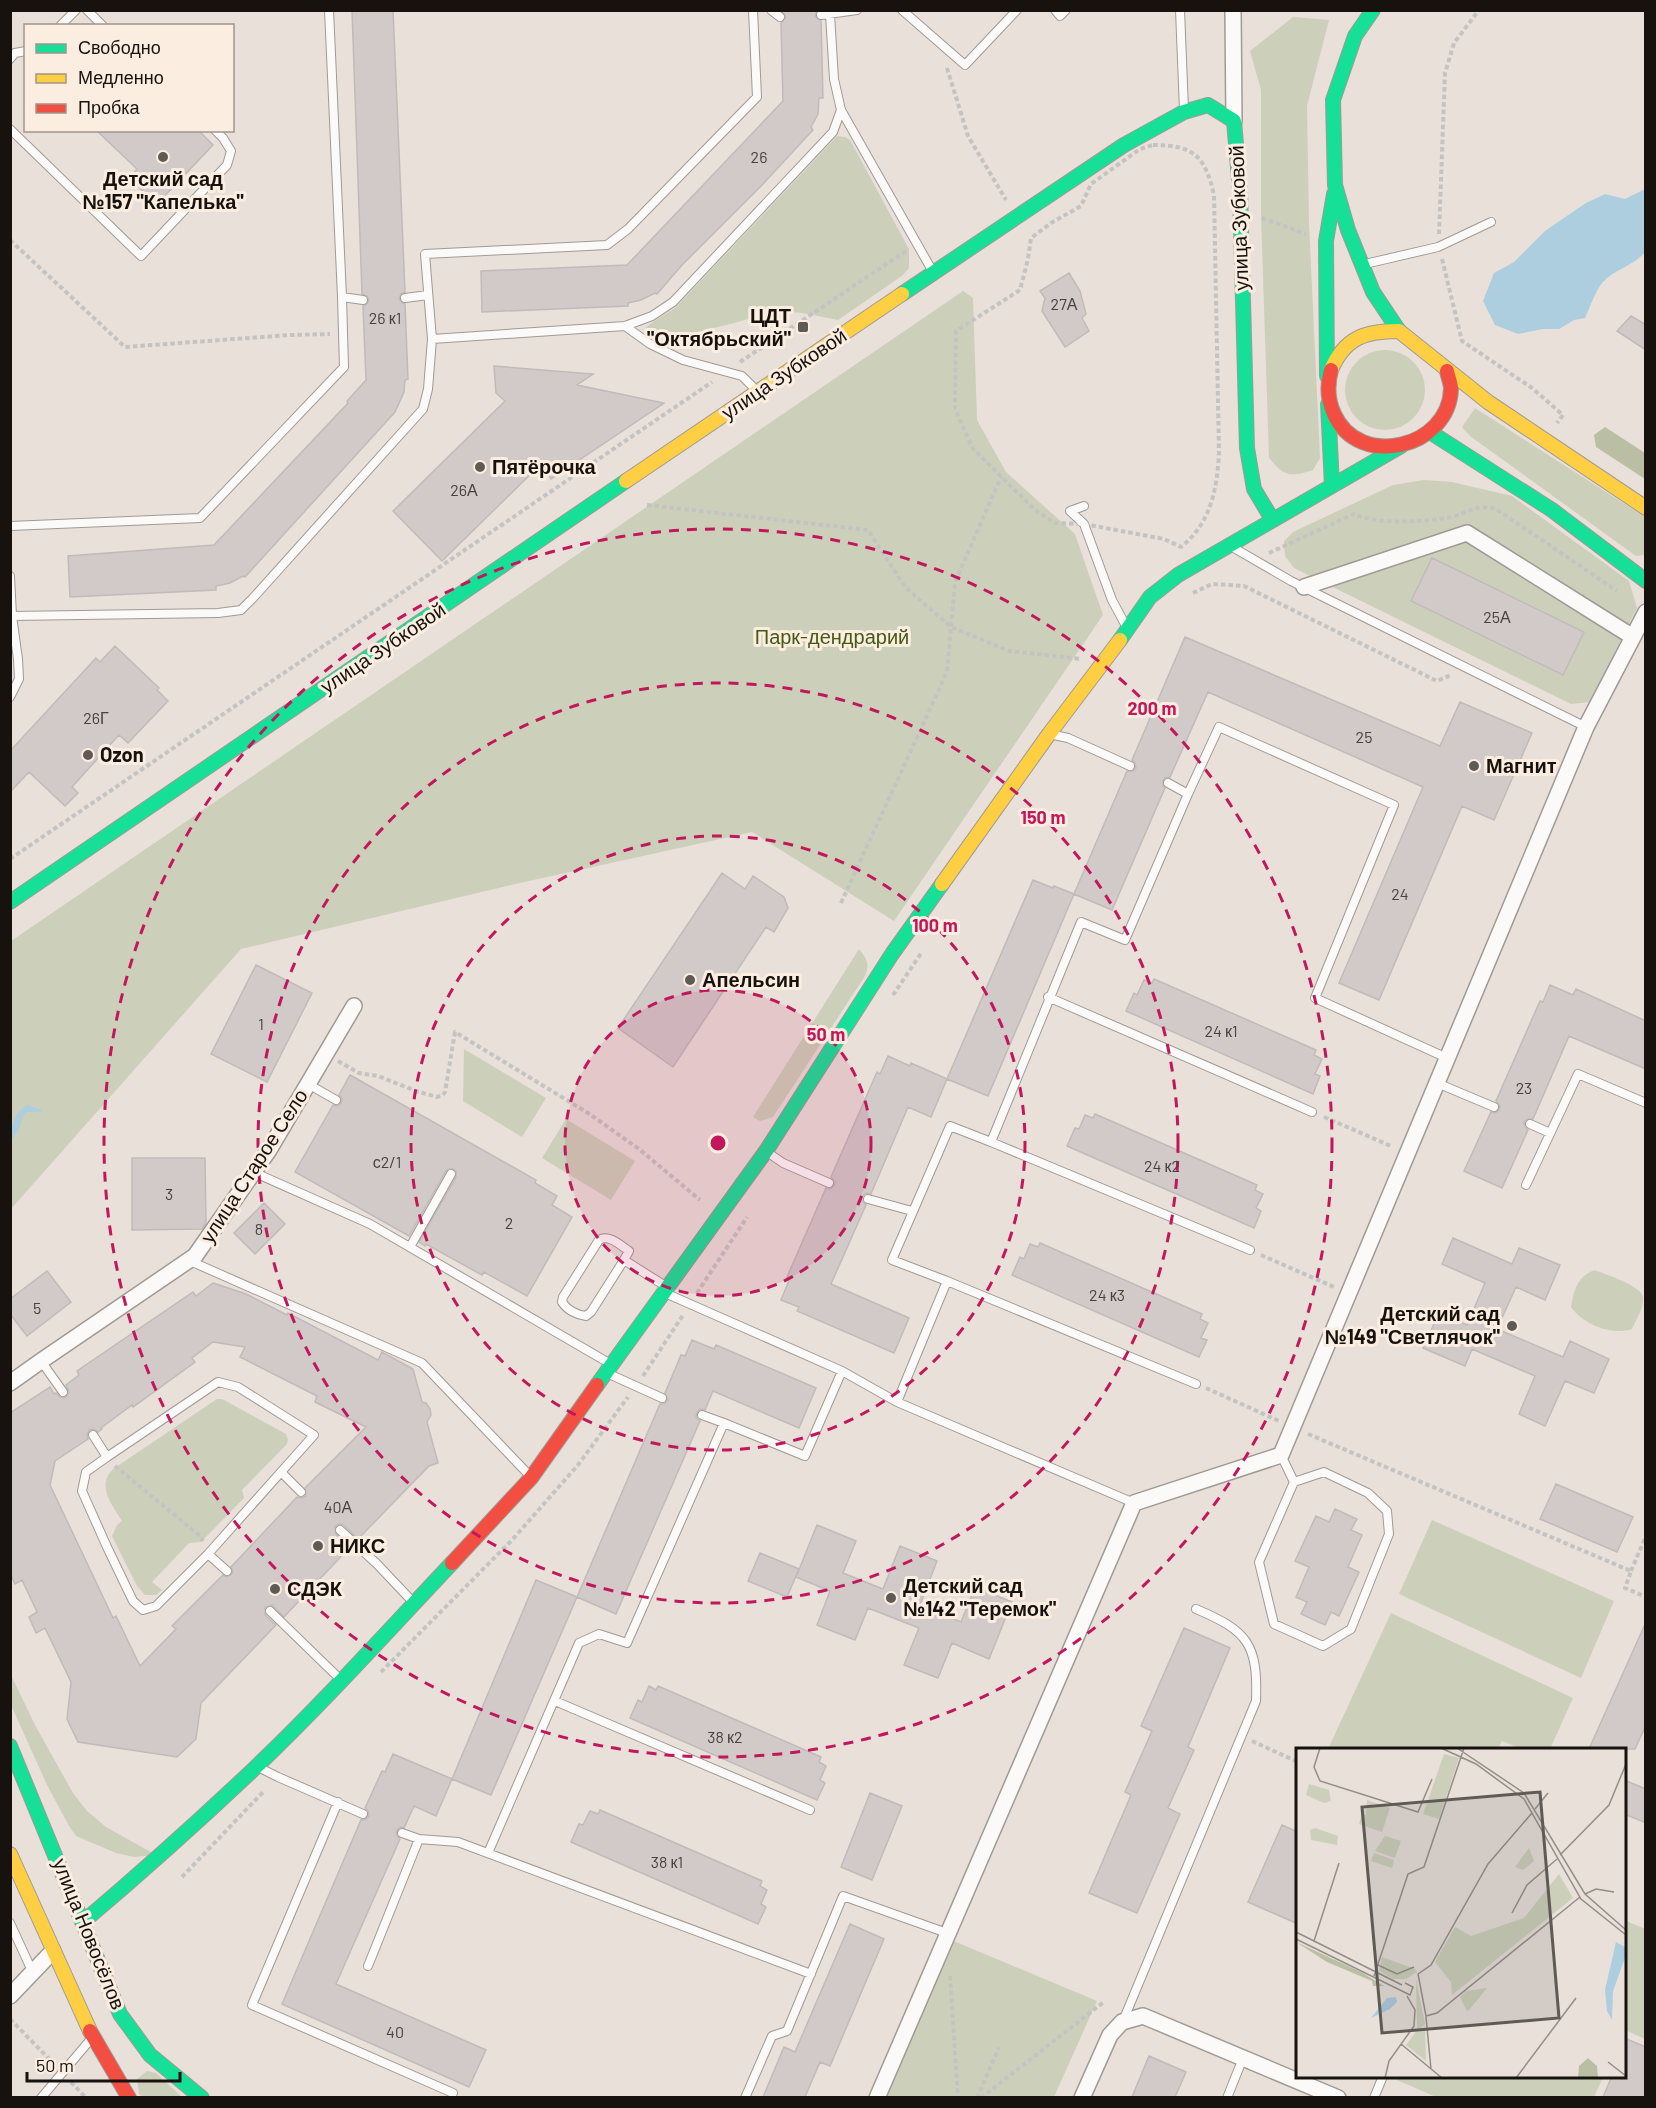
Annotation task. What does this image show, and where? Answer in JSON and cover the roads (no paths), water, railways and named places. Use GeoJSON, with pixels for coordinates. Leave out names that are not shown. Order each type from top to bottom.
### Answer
{"type":"FeatureCollection","features":[{"type":"Feature","properties":{"kind":"street"},"geometry":{"type":"LineString","coordinates":[[1233,10],[1234,121]]}},
{"type":"Feature","properties":{"kind":"street"},"geometry":{"type":"LineString","coordinates":[[1332,486],[1327,378],[1326,241],[1335,185],[1334,100],[1354,36],[1373,10]]}},
{"type":"Feature","properties":{"kind":"street","name":"улица Зубковой"},"geometry":{"type":"LineString","coordinates":[[10,902],[757,391],[1124,145],[1184,112],[1208,105],[1234,121],[1240,191],[1247,448],[1254,489],[1272,519]]}},
{"type":"Feature","properties":{"kind":"street"},"geometry":{"type":"LineString","coordinates":[[1335,185],[1348,230],[1373,292],[1400,331],[1487,402],[1646,508]]}},
{"type":"Feature","properties":{"kind":"street"},"geometry":{"type":"LineString","coordinates":[[1327,378],[1339,354],[1361,334],[1400,331]]}},
{"type":"Feature","properties":{"kind":"street"},"geometry":{"type":"LineString","coordinates":[[83,1922],[160,1856],[257,1766],[342,1680],[531,1478],[611,1370],[766,1151],[892,954],[1150,597],[1178,575],[1272,519],[1430,432],[1449,406],[1451,388],[1447,371]]}},
{"type":"Feature","properties":{"kind":"street"},"geometry":{"type":"LineString","coordinates":[[1328,403],[1341,429],[1351,438],[1368,445],[1401,446]]}},
{"type":"Feature","properties":{"kind":"street"},"geometry":{"type":"LineString","coordinates":[[1430,432],[1552,510],[1646,580]]}},
{"type":"Feature","properties":{"kind":"street"},"geometry":{"type":"LineString","coordinates":[[1304,587],[1467,533],[1633,637]]}},
{"type":"Feature","properties":{"kind":"street"},"geometry":{"type":"LineString","coordinates":[[877,2097],[1134,1503],[1281,1455],[1586,727],[1646,612]]}},
{"type":"Feature","properties":{"kind":"street","name":"улица Старое Село"},"geometry":{"type":"LineString","coordinates":[[10,1383],[195,1256],[269,1150],[354,1006]]}},
{"type":"Feature","properties":{"kind":"street","name":"улица Новосёлов"},"geometry":{"type":"LineString","coordinates":[[10,1746],[120,2014],[150,2055],[202,2097]]}},
{"type":"Feature","properties":{"kind":"street","name":"улица Новосёлов"},"geometry":{"type":"LineString","coordinates":[[10,1854],[93,2036],[129,2097]]}},
{"type":"Feature","properties":{"kind":"street"},"geometry":{"type":"LineString","coordinates":[[10,1996],[53,1951]]}},
{"type":"Feature","properties":{"kind":"street"},"geometry":{"type":"LineString","coordinates":[[1082,2097],[1110,2036],[1122,2022],[1143,2016],[1338,2097]]}},
{"type":"Feature","properties":{"kind":"lane"},"geometry":{"type":"LineString","coordinates":[[62,24],[76,10]]}},
{"type":"Feature","properties":{"kind":"lane"},"geometry":{"type":"LineString","coordinates":[[87,10],[102,24]]}},
{"type":"Feature","properties":{"kind":"lane"},"geometry":{"type":"LineString","coordinates":[[10,526],[200,518],[344,367],[329,10]]}},
{"type":"Feature","properties":{"kind":"lane"},"geometry":{"type":"LineString","coordinates":[[12,616],[218,613],[241,610],[319,527],[423,409],[428,389],[432,339],[425,254],[608,245],[628,229],[757,96],[753,10]]}},
{"type":"Feature","properties":{"kind":"lane"},"geometry":{"type":"LineString","coordinates":[[771,10],[780,17]]}},
{"type":"Feature","properties":{"kind":"lane"},"geometry":{"type":"LineString","coordinates":[[821,15],[857,10]]}},
{"type":"Feature","properties":{"kind":"lane"},"geometry":{"type":"LineString","coordinates":[[902,10],[965,65],[1017,10]]}},
{"type":"Feature","properties":{"kind":"lane"},"geometry":{"type":"LineString","coordinates":[[1055,10],[1060,16],[1066,10]]}},
{"type":"Feature","properties":{"kind":"lane"},"geometry":{"type":"LineString","coordinates":[[1180,10],[1184,112]]}},
{"type":"Feature","properties":{"kind":"lane"},"geometry":{"type":"LineString","coordinates":[[830,14],[834,79],[841,110],[933,273]]}},
{"type":"Feature","properties":{"kind":"lane"},"geometry":{"type":"LineString","coordinates":[[432,339],[625,326],[652,316],[673,302],[826,140],[833,132],[841,110]]}},
{"type":"Feature","properties":{"kind":"lane"},"geometry":{"type":"LineString","coordinates":[[10,129],[141,256],[227,165],[231,151],[217,132]]}},
{"type":"Feature","properties":{"kind":"lane"},"geometry":{"type":"LineString","coordinates":[[1362,264],[1438,247],[1491,222]]}},
{"type":"Feature","properties":{"kind":"lane"},"geometry":{"type":"LineString","coordinates":[[405,298],[428,296]]}},
{"type":"Feature","properties":{"kind":"lane"},"geometry":{"type":"LineString","coordinates":[[342,297],[363,300]]}},
{"type":"Feature","properties":{"kind":"lane"},"geometry":{"type":"LineString","coordinates":[[625,326],[650,344],[683,360],[742,376],[757,391]]}},
{"type":"Feature","properties":{"kind":"lane"},"geometry":{"type":"LineString","coordinates":[[1084,506],[1070,511],[1084,524],[1113,600],[1128,630]]}},
{"type":"Feature","properties":{"kind":"lane"},"geometry":{"type":"LineString","coordinates":[[1229,546],[1304,587],[1586,727]]}},
{"type":"Feature","properties":{"kind":"lane"},"geometry":{"type":"LineString","coordinates":[[10,576],[19,679],[10,697]]}},
{"type":"Feature","properties":{"kind":"lane"},"geometry":{"type":"LineString","coordinates":[[991,1142],[1081,922],[1125,940],[1219,727],[1394,805],[1315,998],[1447,1058]]}},
{"type":"Feature","properties":{"kind":"lane"},"geometry":{"type":"LineString","coordinates":[[1049,734],[1068,738],[1130,766]]}},
{"type":"Feature","properties":{"kind":"lane"},"geometry":{"type":"LineString","coordinates":[[1168,783],[1188,794]]}},
{"type":"Feature","properties":{"kind":"lane"},"geometry":{"type":"LineString","coordinates":[[1048,998],[1312,1112]]}},
{"type":"Feature","properties":{"kind":"lane"},"geometry":{"type":"LineString","coordinates":[[1526,1185],[1578,1074],[1646,1103]]}},
{"type":"Feature","properties":{"kind":"lane"},"geometry":{"type":"LineString","coordinates":[[1437,1083],[1494,1107]]}},
{"type":"Feature","properties":{"kind":"lane"},"geometry":{"type":"LineString","coordinates":[[308,1084],[336,1100]]}},
{"type":"Feature","properties":{"kind":"lane"},"geometry":{"type":"LineString","coordinates":[[1530,1124],[1550,1132]]}},
{"type":"Feature","properties":{"kind":"lane"},"geometry":{"type":"LineString","coordinates":[[1196,1384],[892,1260],[950,1126],[1250,1250]]}},
{"type":"Feature","properties":{"kind":"lane"},"geometry":{"type":"LineString","coordinates":[[766,1151],[783,1162],[829,1183]]}},
{"type":"Feature","properties":{"kind":"lane"},"geometry":{"type":"LineString","coordinates":[[253,1172],[370,1224],[636,1386],[662,1398]]}},
{"type":"Feature","properties":{"kind":"lane"},"geometry":{"type":"LineString","coordinates":[[410,1247],[451,1174]]}},
{"type":"Feature","properties":{"kind":"lane"},"geometry":{"type":"LineString","coordinates":[[868,1199],[912,1211]]}},
{"type":"Feature","properties":{"kind":"lane"},"geometry":{"type":"LineString","coordinates":[[603,1237],[629,1251],[624,1260],[591,1312],[586,1316],[579,1315],[562,1302],[563,1297],[603,1237]]}},
{"type":"Feature","properties":{"kind":"lane"},"geometry":{"type":"LineString","coordinates":[[188,1260],[422,1364],[531,1478]]}},
{"type":"Feature","properties":{"kind":"lane"},"geometry":{"type":"LineString","coordinates":[[624,1260],[689,1305],[842,1371],[897,1402],[1134,1503]]}},
{"type":"Feature","properties":{"kind":"lane"},"geometry":{"type":"LineString","coordinates":[[897,1402],[947,1281]]}},
{"type":"Feature","properties":{"kind":"lane"},"geometry":{"type":"LineString","coordinates":[[41,1361],[63,1392]]}},
{"type":"Feature","properties":{"kind":"lane"},"geometry":{"type":"LineString","coordinates":[[702,1415],[805,1456],[842,1371]]}},
{"type":"Feature","properties":{"kind":"lane"},"geometry":{"type":"LineString","coordinates":[[218,1382],[238,1388],[314,1435],[208,1554],[156,1606],[143,1610],[134,1600],[107,1548],[82,1491],[86,1472],[107,1457],[218,1382]]}},
{"type":"Feature","properties":{"kind":"lane"},"geometry":{"type":"LineString","coordinates":[[488,1853],[579,1643],[599,1634],[627,1643],[724,1424]]}},
{"type":"Feature","properties":{"kind":"lane"},"geometry":{"type":"LineString","coordinates":[[93,1436],[107,1457]]}},
{"type":"Feature","properties":{"kind":"lane"},"geometry":{"type":"LineString","coordinates":[[1281,1455],[1294,1482],[1259,1562],[1274,1623],[1323,1646],[1351,1629],[1389,1534],[1387,1511],[1368,1493],[1324,1472],[1294,1482]]}},
{"type":"Feature","properties":{"kind":"lane"},"geometry":{"type":"LineString","coordinates":[[282,1473],[301,1492]]}},
{"type":"Feature","properties":{"kind":"lane"},"geometry":{"type":"LineString","coordinates":[[340,1530],[413,1602]]}},
{"type":"Feature","properties":{"kind":"lane"},"geometry":{"type":"LineString","coordinates":[[208,1554],[228,1571]]}},
{"type":"Feature","properties":{"kind":"lane"},"geometry":{"type":"LineString","coordinates":[[1122,2022],[1243,1737],[1256,1701],[1257,1681],[1253,1654],[1242,1634],[1221,1620],[1196,1609]]}},
{"type":"Feature","properties":{"kind":"lane"},"geometry":{"type":"LineString","coordinates":[[270,1611],[342,1680]]}},
{"type":"Feature","properties":{"kind":"lane"},"geometry":{"type":"LineString","coordinates":[[555,1701],[810,1810]]}},
{"type":"Feature","properties":{"kind":"lane"},"geometry":{"type":"LineString","coordinates":[[257,1766],[363,1814]]}},
{"type":"Feature","properties":{"kind":"lane"},"geometry":{"type":"LineString","coordinates":[[338,1802],[252,2005],[453,2093],[451,2097]]}},
{"type":"Feature","properties":{"kind":"lane"},"geometry":{"type":"LineString","coordinates":[[402,1833],[419,1839],[458,1842],[811,1974]]}},
{"type":"Feature","properties":{"kind":"lane"},"geometry":{"type":"LineString","coordinates":[[368,1966],[419,1839]]}},
{"type":"Feature","properties":{"kind":"lane"},"geometry":{"type":"LineString","coordinates":[[745,2097],[772,2036],[787,2031],[843,1896],[947,1933]]}},
{"type":"Feature","properties":{"kind":"lane"},"geometry":{"type":"LineString","coordinates":[[10,1923],[33,1973]]}},
{"type":"Feature","properties":{"kind":"lane"},"geometry":{"type":"LineString","coordinates":[[41,2097],[93,2036]]}},
{"type":"Feature","properties":{"kind":"lane"},"geometry":{"type":"LineString","coordinates":[[1227,2097],[1243,2058]]}},
{"type":"Feature","properties":{"kind":"lane"},"geometry":{"type":"LineString","coordinates":[[1374,2097],[1382,2078]]}},
{"type":"Feature","properties":{"kind":"water"},"geometry":{"type":"Polygon","coordinates":[[[1645,189],[1645,252],[1602,283],[1585,318],[1574,320],[1559,329],[1543,329],[1518,334],[1495,325],[1483,301],[1494,273],[1514,262],[1545,231],[1586,203],[1605,194],[1625,199],[1645,189]]]}},
{"type":"Feature","properties":{"kind":"water"},"geometry":{"type":"Polygon","coordinates":[[[28,1105],[42,1110],[26,1112],[11,1141],[14,1120],[28,1105]]]}},
{"type":"Feature","properties":{"kind":"place","name":"Детский сад №157 \"Капелька\""},"geometry":{"type":"Point","coordinates":[163,157]}},
{"type":"Feature","properties":{"kind":"place","name":"ЦДТ \"Октябрьский\""},"geometry":{"type":"Point","coordinates":[803,327]}},
{"type":"Feature","properties":{"kind":"place","name":"Пятёрочка"},"geometry":{"type":"Point","coordinates":[480,467]}},
{"type":"Feature","properties":{"kind":"place","name":"Ozon"},"geometry":{"type":"Point","coordinates":[88,755]}},
{"type":"Feature","properties":{"kind":"place","name":"Магнит"},"geometry":{"type":"Point","coordinates":[1474,766]}},
{"type":"Feature","properties":{"kind":"place","name":"Апельсин"},"geometry":{"type":"Point","coordinates":[690,980]}},
{"type":"Feature","properties":{"kind":"place","name":"Детский сад №149 \"Светлячок\""},"geometry":{"type":"Point","coordinates":[1512,1326]}},
{"type":"Feature","properties":{"kind":"place","name":"НИКС"},"geometry":{"type":"Point","coordinates":[318,1546]}},
{"type":"Feature","properties":{"kind":"place","name":"СДЭК"},"geometry":{"type":"Point","coordinates":[275,1589]}},
{"type":"Feature","properties":{"kind":"place","name":"Детский сад №142 \"Теремок\""},"geometry":{"type":"Point","coordinates":[891,1598]}},
{"type":"Feature","properties":{"kind":"park label","name":"Парк-дендрарий"},"geometry":{"type":"Point","coordinates":[832,637]}}]}
